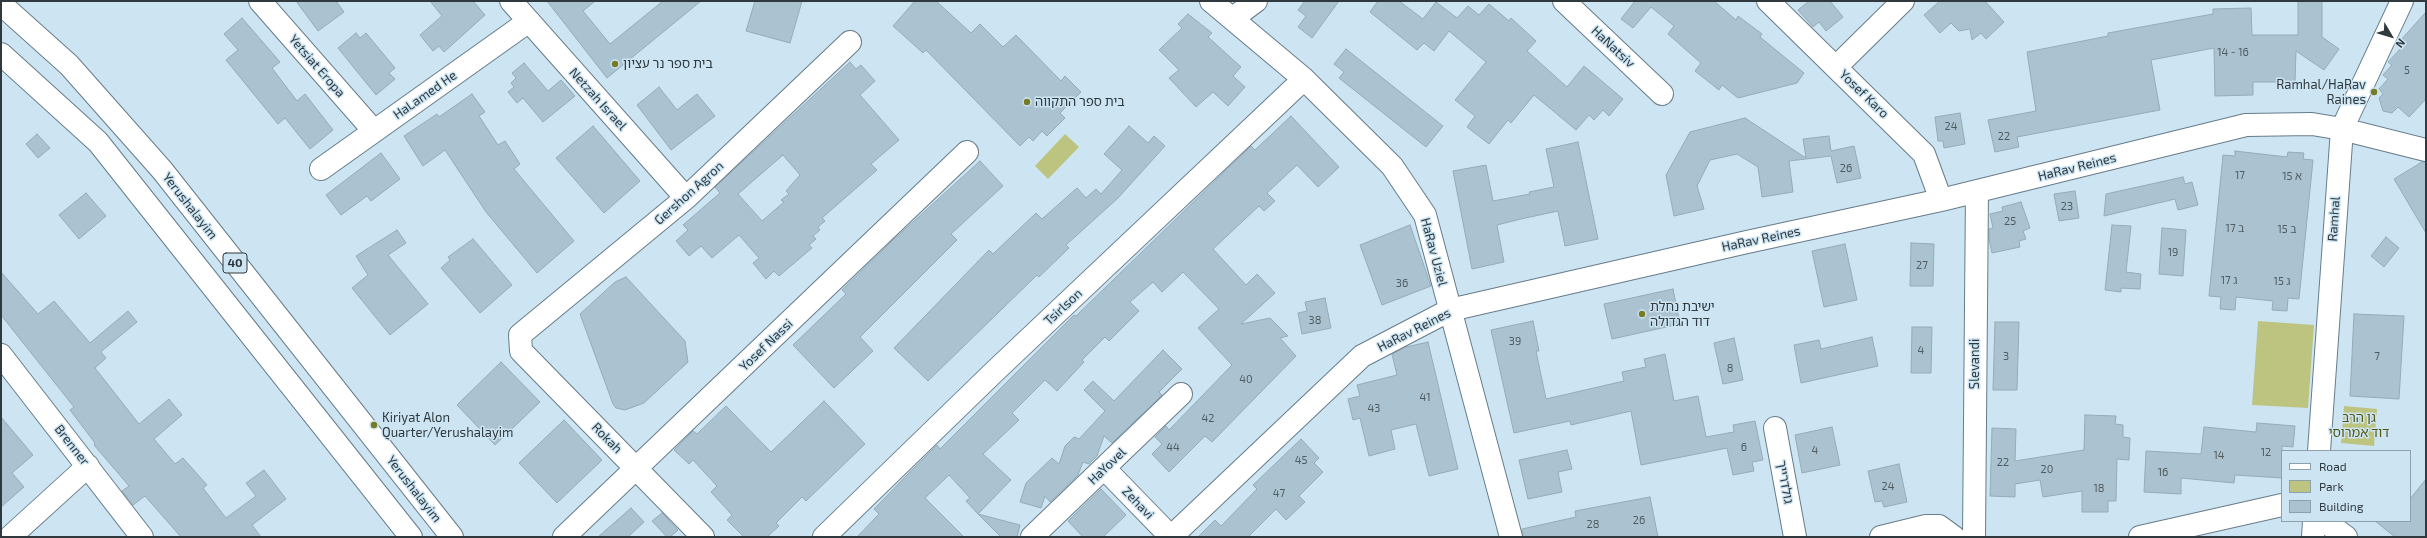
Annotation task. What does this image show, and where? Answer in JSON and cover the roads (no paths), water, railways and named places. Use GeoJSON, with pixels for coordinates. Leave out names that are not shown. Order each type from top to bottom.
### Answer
{"type":"FeatureCollection","features":[{"type":"Feature","properties":{"kind":"main road","name":"Yetsiat Eropa"},"geometry":{"type":"LineString","coordinates":[[260,1],[374,131]]}},
{"type":"Feature","properties":{"kind":"main road","name":"Netzah Israel"},"geometry":{"type":"LineString","coordinates":[[511,1],[686,198]]}},
{"type":"Feature","properties":{"kind":"main road","name":"HaRav Uziel"},"geometry":{"type":"LineString","coordinates":[[1211,1],[1304,79],[1392,166],[1426,215],[1511,537]]}},
{"type":"Feature","properties":{"kind":"main road"},"geometry":{"type":"LineString","coordinates":[[1233,18],[1256,1]]}},
{"type":"Feature","properties":{"kind":"main road","name":"HaNatsiv"},"geometry":{"type":"LineString","coordinates":[[1564,1],[1662,94]]}},
{"type":"Feature","properties":{"kind":"main road","name":"Yosef Karo"},"geometry":{"type":"LineString","coordinates":[[1768,1],[1924,154],[1941,200]]}},
{"type":"Feature","properties":{"kind":"main road"},"geometry":{"type":"LineString","coordinates":[[1836,67],[1903,1]]}},
{"type":"Feature","properties":{"kind":"main road","name":"Ramhal"},"geometry":{"type":"LineString","coordinates":[[2319,450],[2342,129],[2402,1]]}},
{"type":"Feature","properties":{"kind":"main road","name":"Yerushalayim"},"geometry":{"type":"LineString","coordinates":[[1,4],[69,65],[162,170],[452,537]]}},
{"type":"Feature","properties":{"kind":"main road","name":"HaLamed He"},"geometry":{"type":"LineString","coordinates":[[321,169],[529,21]]}},
{"type":"Feature","properties":{"kind":"main road","name":"Gershon Agron"},"geometry":{"type":"LineString","coordinates":[[520,335],[686,198],[850,42]]}},
{"type":"Feature","properties":{"kind":"main road","name":"40"},"geometry":{"type":"LineString","coordinates":[[1,54],[98,142],[405,532]]}},
{"type":"Feature","properties":{"kind":"main road","name":"Tsirlson"},"geometry":{"type":"LineString","coordinates":[[824,537],[995,371],[1304,79]]}},
{"type":"Feature","properties":{"kind":"main road","name":"HaRav Reines"},"geometry":{"type":"LineString","coordinates":[[1171,537],[1362,356],[1450,310],[1755,240],[1941,200],[2246,125],[2312,124],[2342,129],[2426,150]]}},
{"type":"Feature","properties":{"kind":"main road","name":"Yosef Nassi"},"geometry":{"type":"LineString","coordinates":[[564,537],[638,469],[967,152]]}},
{"type":"Feature","properties":{"kind":"main road","name":"Slevandi"},"geometry":{"type":"LineString","coordinates":[[1974,537],[1976,191]]}},
{"type":"Feature","properties":{"kind":"main road","name":"Rokah"},"geometry":{"type":"LineString","coordinates":[[520,335],[521,351],[703,537]]}},
{"type":"Feature","properties":{"kind":"main road","name":"Brenner"},"geometry":{"type":"LineString","coordinates":[[1,355],[142,537]]}},
{"type":"Feature","properties":{"kind":"main road","name":"HaYovel"},"geometry":{"type":"LineString","coordinates":[[1032,537],[1180,394]]}},
{"type":"Feature","properties":{"kind":"main road","name":"גולדרייך"},"geometry":{"type":"LineString","coordinates":[[1775,428],[1795,537]]}},
{"type":"Feature","properties":{"kind":"main road"},"geometry":{"type":"LineString","coordinates":[[10,537],[88,466]]}},
{"type":"Feature","properties":{"kind":"main road","name":"Zehavi"},"geometry":{"type":"LineString","coordinates":[[1104,468],[1171,537]]}},
{"type":"Feature","properties":{"kind":"main road"},"geometry":{"type":"LineString","coordinates":[[2140,537],[2281,506]]}},
{"type":"Feature","properties":{"kind":"main road"},"geometry":{"type":"LineString","coordinates":[[2313,537],[2314,522]]}},
{"type":"Feature","properties":{"kind":"main road"},"geometry":{"type":"LineString","coordinates":[[2325,522],[2346,537]]}},
{"type":"Feature","properties":{"kind":"main road"},"geometry":{"type":"LineString","coordinates":[[1881,537],[1926,526],[1939,526],[1954,537]]}},
{"type":"Feature","properties":{"kind":"place","name":"בית ספר נר עציון"},"geometry":{"type":"Point","coordinates":[615,64]}},
{"type":"Feature","properties":{"kind":"place","name":"Ramhal/HaRav Raines"},"geometry":{"type":"Point","coordinates":[2374,92]}},
{"type":"Feature","properties":{"kind":"place","name":"בית ספר התקווה"},"geometry":{"type":"Point","coordinates":[1027,102]}},
{"type":"Feature","properties":{"kind":"place","name":"ישיבת נחלת דוד הגדולה"},"geometry":{"type":"Point","coordinates":[1642,314]}},
{"type":"Feature","properties":{"kind":"place","name":"Kiriyat Alon Quarter/Yerushalayim"},"geometry":{"type":"Point","coordinates":[374,425]}},
{"type":"Feature","properties":{"kind":"park label","name":"גן הרב דוד אמרוסי"},"geometry":{"type":"Point","coordinates":[2359,426]}}]}
